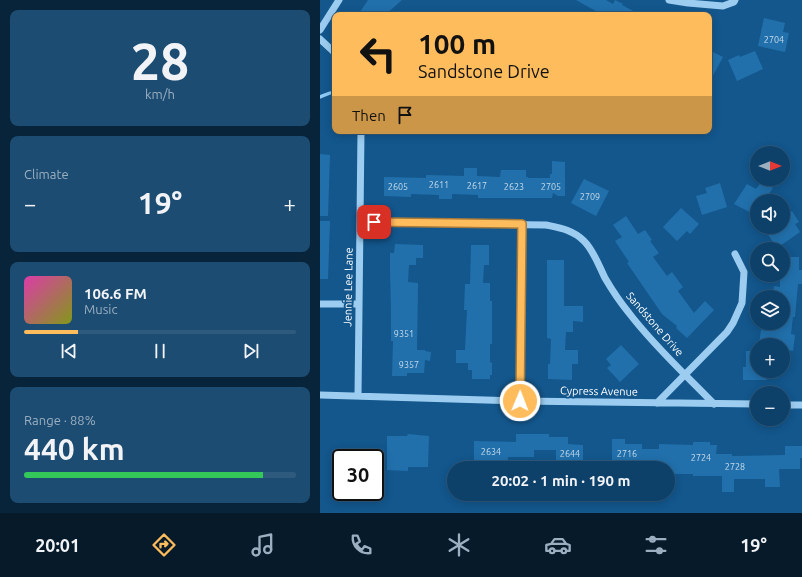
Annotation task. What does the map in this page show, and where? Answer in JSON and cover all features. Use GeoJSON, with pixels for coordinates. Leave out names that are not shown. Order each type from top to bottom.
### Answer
{"type":"FeatureCollection","features":[{"type":"Feature","properties":{"kind":"street"},"geometry":{"type":"LineString","coordinates":[[320,30],[339,0]]}},
{"type":"Feature","properties":{"kind":"street"},"geometry":{"type":"LineString","coordinates":[[669,0],[723,6],[734,2],[735,0]]}},
{"type":"Feature","properties":{"kind":"street"},"geometry":{"type":"LineString","coordinates":[[320,39],[332,50]]}},
{"type":"Feature","properties":{"kind":"street","name":"Jennie Lee Lane"},"geometry":{"type":"LineString","coordinates":[[358,396],[361,134]]}},
{"type":"Feature","properties":{"kind":"street","name":"Sandstone Drive"},"geometry":{"type":"LineString","coordinates":[[360,222],[546,225],[572,232],[584,241],[592,251],[606,279],[629,314],[645,333],[714,404]]}},
{"type":"Feature","properties":{"kind":"street"},"geometry":{"type":"LineString","coordinates":[[520,401],[522,224]]}},
{"type":"Feature","properties":{"kind":"street"},"geometry":{"type":"LineString","coordinates":[[658,403],[727,332],[733,323],[742,303],[744,272],[735,254]]}},
{"type":"Feature","properties":{"kind":"street"},"geometry":{"type":"LineString","coordinates":[[320,304],[359,304]]}},
{"type":"Feature","properties":{"kind":"street","name":"Cypress Avenue"},"geometry":{"type":"LineString","coordinates":[[320,395],[520,401],[750,404]]}},
{"type":"Feature","properties":{"kind":"street"},"geometry":{"type":"LineString","coordinates":[[790,405],[802,405]]}},
{"type":"Feature","properties":{"kind":"building"},"geometry":{"type":"Polygon","coordinates":[[[368,0],[402,0],[388,12],[360,12],[368,0]]]}},
{"type":"Feature","properties":{"kind":"building"},"geometry":{"type":"Polygon","coordinates":[[[576,0],[606,0],[613,4],[615,0],[635,12],[598,12],[576,0]]]}},
{"type":"Feature","properties":{"kind":"building"},"geometry":{"type":"Polygon","coordinates":[[[764,18],[785,23],[783,32],[789,33],[785,52],[758,46],[764,18]]]}},
{"type":"Feature","properties":{"kind":"building"},"geometry":{"type":"Polygon","coordinates":[[[755,51],[763,69],[737,81],[728,60],[739,55],[740,57],[755,51]]]}},
{"type":"Feature","properties":{"kind":"building"},"geometry":{"type":"Polygon","coordinates":[[[713,52],[723,57],[712,77],[713,52]]]}},
{"type":"Feature","properties":{"kind":"building"},"geometry":{"type":"Polygon","coordinates":[[[320,154],[330,155],[328,216],[320,216],[320,154]]]}},
{"type":"Feature","properties":{"kind":"building"},"geometry":{"type":"Polygon","coordinates":[[[552,161],[565,162],[565,196],[558,196],[553,193],[552,198],[478,198],[478,195],[452,194],[452,199],[439,199],[439,195],[411,194],[411,197],[384,196],[384,177],[426,178],[426,175],[464,176],[464,168],[477,168],[477,176],[500,177],[501,170],[526,170],[526,177],[528,178],[550,178],[550,174],[552,174],[552,161]]]}},
{"type":"Feature","properties":{"kind":"building"},"geometry":{"type":"Polygon","coordinates":[[[584,179],[609,191],[596,216],[571,203],[584,179]]]}},
{"type":"Feature","properties":{"kind":"building"},"geometry":{"type":"Polygon","coordinates":[[[720,183],[727,207],[702,215],[696,196],[707,193],[705,188],[720,183]]]}},
{"type":"Feature","properties":{"kind":"building"},"geometry":{"type":"Polygon","coordinates":[[[747,184],[756,189],[758,186],[770,186],[773,188],[769,194],[750,194],[750,212],[734,204],[747,184]]]}},
{"type":"Feature","properties":{"kind":"building"},"geometry":{"type":"Polygon","coordinates":[[[681,208],[699,224],[690,234],[687,231],[677,241],[663,227],[681,208]]]}},
{"type":"Feature","properties":{"kind":"building"},"geometry":{"type":"Polygon","coordinates":[[[792,211],[799,222],[795,224],[800,232],[786,242],[773,242],[768,234],[790,234],[790,212],[792,211]]]}},
{"type":"Feature","properties":{"kind":"building"},"geometry":{"type":"Polygon","coordinates":[[[626,216],[638,234],[645,230],[652,240],[650,241],[659,253],[653,257],[667,276],[672,272],[683,287],[678,291],[694,313],[705,301],[714,310],[687,338],[676,328],[677,326],[662,314],[627,263],[629,262],[615,241],[622,237],[613,225],[626,216]]]}},
{"type":"Feature","properties":{"kind":"building"},"geometry":{"type":"Polygon","coordinates":[[[320,221],[330,221],[328,279],[320,279],[320,221]]]}},
{"type":"Feature","properties":{"kind":"building"},"geometry":{"type":"Polygon","coordinates":[[[395,244],[423,245],[423,258],[416,258],[416,265],[409,265],[408,282],[418,283],[417,350],[431,352],[430,361],[425,360],[424,373],[407,373],[407,376],[392,376],[393,341],[391,341],[390,253],[394,253],[395,244]]]}},
{"type":"Feature","properties":{"kind":"building"},"geometry":{"type":"Polygon","coordinates":[[[471,245],[489,245],[489,265],[484,265],[483,283],[490,283],[490,301],[492,301],[492,344],[490,344],[490,362],[492,363],[492,375],[490,375],[490,379],[472,379],[472,370],[468,370],[468,363],[456,363],[456,350],[465,350],[467,310],[464,310],[465,284],[470,284],[471,245]]]}},
{"type":"Feature","properties":{"kind":"building"},"geometry":{"type":"Polygon","coordinates":[[[790,257],[799,257],[799,270],[802,270],[802,284],[798,284],[795,317],[793,317],[791,334],[795,335],[793,351],[790,350],[790,338],[760,338],[761,330],[790,330],[790,290],[773,290],[774,286],[780,287],[780,282],[790,282],[790,257]]]}},
{"type":"Feature","properties":{"kind":"building"},"geometry":{"type":"Polygon","coordinates":[[[547,260],[564,260],[564,306],[583,306],[583,322],[573,321],[573,332],[566,332],[565,350],[578,350],[578,364],[572,364],[572,380],[548,379],[551,339],[547,338],[547,260]]]}},
{"type":"Feature","properties":{"kind":"building"},"geometry":{"type":"Polygon","coordinates":[[[621,345],[639,364],[620,382],[607,368],[611,365],[606,359],[621,345]]]}},
{"type":"Feature","properties":{"kind":"building"},"geometry":{"type":"Polygon","coordinates":[[[746,351],[750,351],[750,378],[767,378],[767,380],[743,380],[743,367],[746,367],[746,351]]]}},
{"type":"Feature","properties":{"kind":"building"},"geometry":{"type":"Polygon","coordinates":[[[408,434],[429,436],[428,467],[408,467],[408,471],[387,470],[387,436],[407,436],[408,434]]]}},
{"type":"Feature","properties":{"kind":"building"},"geometry":{"type":"Polygon","coordinates":[[[516,434],[549,434],[549,437],[568,437],[568,444],[583,445],[583,461],[556,461],[556,450],[534,450],[534,457],[508,457],[508,461],[474,461],[474,441],[516,442],[516,434]]]}},
{"type":"Feature","properties":{"kind":"building"},"geometry":{"type":"Polygon","coordinates":[[[612,439],[625,439],[625,444],[642,444],[642,449],[659,449],[659,444],[693,445],[693,442],[710,442],[710,445],[717,445],[716,454],[732,454],[732,456],[785,455],[785,446],[802,446],[800,469],[779,469],[780,487],[765,487],[765,479],[734,479],[734,492],[722,492],[722,476],[693,476],[693,474],[675,474],[675,461],[612,461],[612,439]]]}},
{"type":"Feature","properties":{"kind":"waterway"},"geometry":{"type":"LineString","coordinates":[[320,97],[330,93]]}},
{"type":"Feature","properties":{"kind":"route"},"geometry":{"type":"LineString","coordinates":[[374,222],[522,224],[520,401]]}}]}
